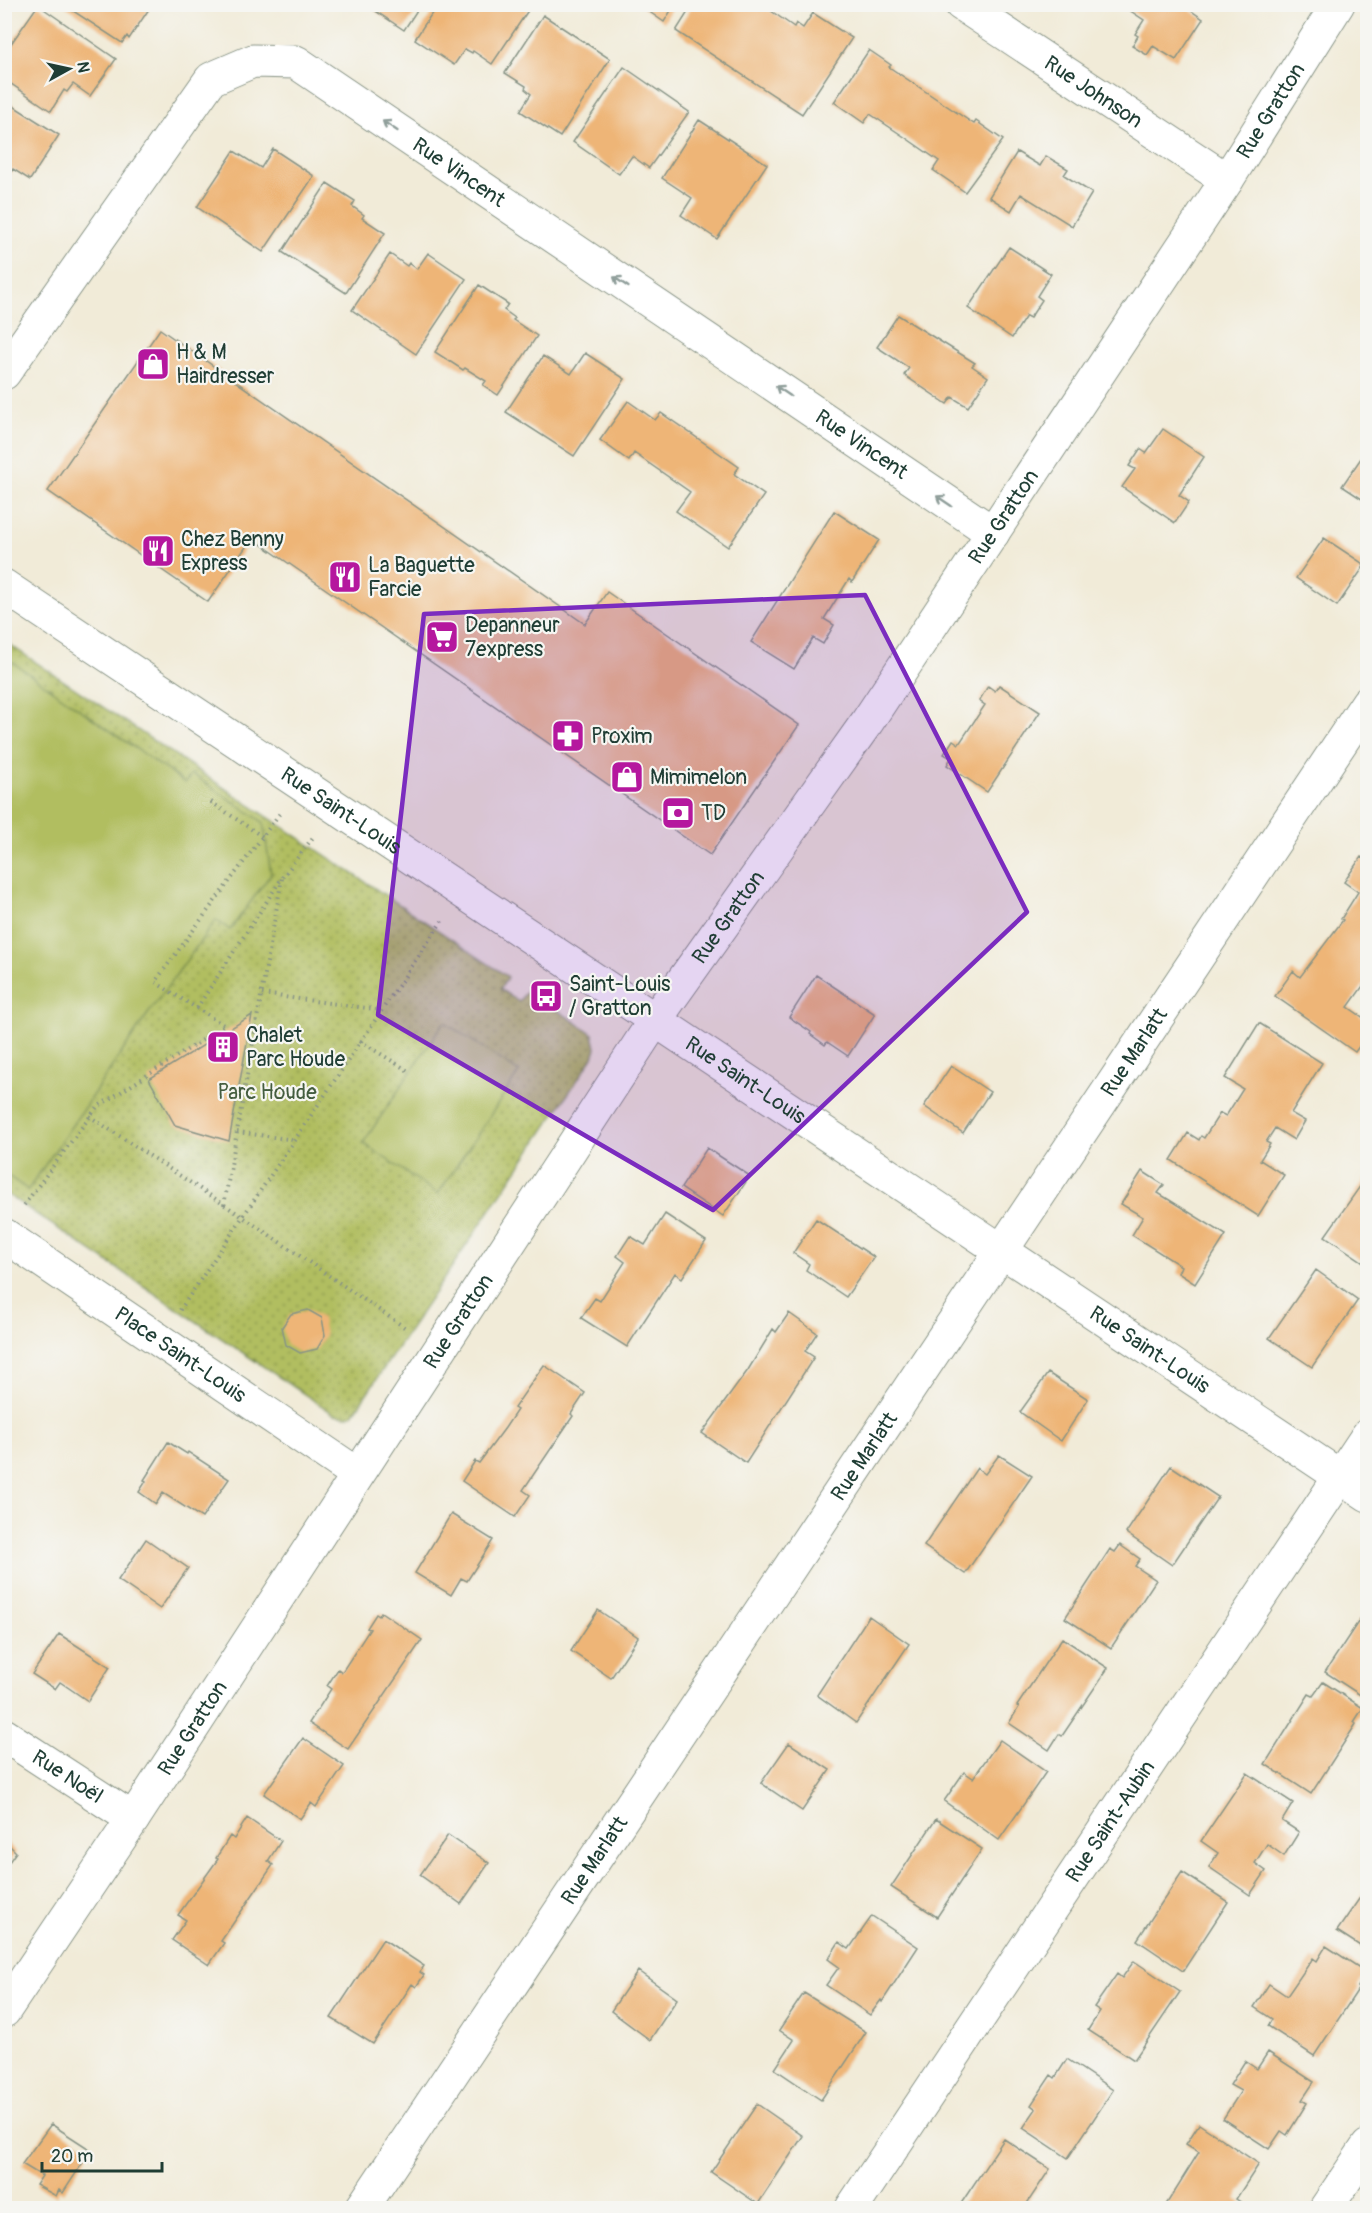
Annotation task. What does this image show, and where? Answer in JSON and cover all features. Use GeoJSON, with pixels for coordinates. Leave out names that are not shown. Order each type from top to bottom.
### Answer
{"type":"FeatureCollection","features":[{"type":"Feature","properties":{"kind":"street","name":"Rue Johnson"},"geometry":{"type":"LineString","coordinates":[[961,4],[1227,180]]}},
{"type":"Feature","properties":{"kind":"street","name":"Rue Gratton"},"geometry":{"type":"LineString","coordinates":[[4,2011],[133,1819],[655,1020],[867,722],[1227,180],[1338,4]]}},
{"type":"Feature","properties":{"kind":"street","name":"Rue Vincent"},"geometry":{"type":"LineString","coordinates":[[4,373],[211,79],[253,61],[296,62],[993,533]]}},
{"type":"Feature","properties":{"kind":"street","name":"Rue Saint-Louis"},"geometry":{"type":"LineString","coordinates":[[4,586],[1368,1495]]}},
{"type":"Feature","properties":{"kind":"street","name":"Rue Marlatt"},"geometry":{"type":"LineString","coordinates":[[362,2208],[1368,702]]}},
{"type":"Feature","properties":{"kind":"street","name":"Place Saint-Louis"},"geometry":{"type":"LineString","coordinates":[[12,1223],[160,1341],[357,1474]]}},
{"type":"Feature","properties":{"kind":"street","name":"Rue Saint-Aubin"},"geometry":{"type":"LineString","coordinates":[[852,2208],[1368,1435]]}},
{"type":"Feature","properties":{"kind":"street","name":"Rue Noël"},"geometry":{"type":"LineString","coordinates":[[4,1735],[133,1819]]}},
{"type":"Feature","properties":{"kind":"street"},"geometry":{"type":"LineString","coordinates":[[1326,2208],[1368,2146]]}},
{"type":"Feature","properties":{"kind":"path"},"geometry":{"type":"LineString","coordinates":[[12,1223],[97,1107],[225,1026],[155,982],[264,837],[300,783]]}},
{"type":"Feature","properties":{"kind":"path"},"geometry":{"type":"LineString","coordinates":[[211,802],[264,837]]}},
{"type":"Feature","properties":{"kind":"path"},"geometry":{"type":"LineString","coordinates":[[197,1008],[282,878],[337,807]]}},
{"type":"Feature","properties":{"kind":"path"},"geometry":{"type":"LineString","coordinates":[[224,1205],[282,878]]}},
{"type":"Feature","properties":{"kind":"path"},"geometry":{"type":"LineString","coordinates":[[160,1341],[463,891]]}},
{"type":"Feature","properties":{"kind":"path"},"geometry":{"type":"LineString","coordinates":[[262,994],[381,1010]]}},
{"type":"Feature","properties":{"kind":"path"},"geometry":{"type":"LineString","coordinates":[[360,1041],[410,1072]]}},
{"type":"Feature","properties":{"kind":"path"},"geometry":{"type":"LineString","coordinates":[[89,1116],[243,1217],[439,1351]]}},
{"type":"Feature","properties":{"kind":"path"},"geometry":{"type":"LineString","coordinates":[[237,1132],[295,1140]]}},
{"type":"Feature","properties":{"kind":"highlighted area"},"geometry":{"type":"Polygon","coordinates":[[[865,595],[1027,912],[713,1210],[378,1015],[424,614],[865,595]]]}},
{"type":"Feature","properties":{"kind":"green space","name":"Parc Houde"},"geometry":{"type":"Polygon","coordinates":[[[4,641],[508,977],[500,989],[519,1002],[527,990],[593,1034],[596,1048],[593,1057],[353,1414],[346,1416],[334,1414],[5,1193],[4,641]]]}},
{"type":"Feature","properties":{"kind":"green space"},"geometry":{"type":"Polygon","coordinates":[[[5,657],[185,783],[192,774],[263,822],[271,874],[230,930],[216,920],[152,1008],[28,1190],[4,1173],[5,657]]]}},
{"type":"Feature","properties":{"kind":"green space"},"geometry":{"type":"Polygon","coordinates":[[[444,1022],[519,1072],[438,1194],[363,1143],[444,1022]]]}},
{"type":"Feature","properties":{"kind":"building"},"geometry":{"type":"Polygon","coordinates":[[[365,4],[421,4],[404,30],[365,4]]]}},
{"type":"Feature","properties":{"kind":"building"},"geometry":{"type":"Polygon","coordinates":[[[438,4],[529,4],[531,6],[492,64],[473,51],[472,53],[465,49],[454,65],[415,39],[438,4]]]}},
{"type":"Feature","properties":{"kind":"building"},"geometry":{"type":"Polygon","coordinates":[[[638,4],[675,4],[664,22],[638,4]]]}},
{"type":"Feature","properties":{"kind":"building"},"geometry":{"type":"Polygon","coordinates":[[[693,4],[761,4],[794,27],[796,23],[803,28],[813,13],[852,38],[802,114],[676,31],[693,4]]]}},
{"type":"Feature","properties":{"kind":"building"},"geometry":{"type":"Polygon","coordinates":[[[1120,4],[1181,4],[1203,19],[1176,60],[1153,46],[1147,55],[1132,46],[1138,36],[1135,34],[1144,20],[1120,4]]]}},
{"type":"Feature","properties":{"kind":"building"},"geometry":{"type":"Polygon","coordinates":[[[38,5],[116,59],[90,96],[73,84],[67,92],[64,90],[51,111],[4,79],[4,46],[8,48],[38,5]]]}},
{"type":"Feature","properties":{"kind":"building"},"geometry":{"type":"Polygon","coordinates":[[[64,5],[151,6],[129,39],[127,36],[122,43],[64,5]]]}},
{"type":"Feature","properties":{"kind":"building"},"geometry":{"type":"Polygon","coordinates":[[[543,15],[610,59],[560,137],[520,111],[531,94],[525,89],[526,86],[505,73],[543,15]]]}},
{"type":"Feature","properties":{"kind":"building"},"geometry":{"type":"Polygon","coordinates":[[[869,50],[891,65],[889,67],[974,124],[976,121],[1003,140],[965,192],[933,170],[939,161],[906,138],[870,114],[864,123],[834,102],[869,50]]]}},
{"type":"Feature","properties":{"kind":"building"},"geometry":{"type":"Polygon","coordinates":[[[624,67],[689,112],[649,168],[632,156],[619,174],[573,142],[624,67]]]}},
{"type":"Feature","properties":{"kind":"building"},"geometry":{"type":"Polygon","coordinates":[[[4,100],[59,135],[30,180],[13,169],[4,182],[4,100]]]}},
{"type":"Feature","properties":{"kind":"building"},"geometry":{"type":"Polygon","coordinates":[[[699,120],[767,164],[717,239],[681,215],[692,198],[662,178],[699,120]]]}},
{"type":"Feature","properties":{"kind":"building"},"geometry":{"type":"Polygon","coordinates":[[[273,149],[314,176],[263,252],[197,207],[234,151],[261,168],[273,149]]]}},
{"type":"Feature","properties":{"kind":"building"},"geometry":{"type":"Polygon","coordinates":[[[1017,152],[1040,166],[1046,156],[1068,169],[1064,175],[1092,193],[1072,226],[1021,194],[1011,211],[989,197],[1017,152]]]}},
{"type":"Feature","properties":{"kind":"building"},"geometry":{"type":"Polygon","coordinates":[[[327,183],[355,201],[352,206],[364,215],[362,218],[385,233],[346,293],[282,252],[327,183]]]}},
{"type":"Feature","properties":{"kind":"building"},"geometry":{"type":"Polygon","coordinates":[[[1009,247],[1051,274],[1037,296],[1042,300],[1030,318],[1026,316],[1012,338],[968,308],[1009,247]]]}},
{"type":"Feature","properties":{"kind":"building"},"geometry":{"type":"Polygon","coordinates":[[[428,253],[466,279],[416,354],[352,310],[390,254],[407,266],[409,263],[417,269],[428,253]]]}},
{"type":"Feature","properties":{"kind":"building"},"geometry":{"type":"Polygon","coordinates":[[[479,285],[508,304],[504,310],[515,318],[513,320],[537,336],[498,395],[483,385],[486,381],[465,368],[463,370],[435,352],[479,285]]]}},
{"type":"Feature","properties":{"kind":"building"},"geometry":{"type":"Polygon","coordinates":[[[898,315],[975,363],[972,366],[988,377],[968,407],[952,397],[947,404],[904,375],[909,368],[877,347],[898,315]]]}},
{"type":"Feature","properties":{"kind":"building"},"geometry":{"type":"Polygon","coordinates":[[[160,329],[585,624],[607,592],[799,725],[710,855],[252,538],[208,602],[48,491],[160,329]]]}},
{"type":"Feature","properties":{"kind":"building"},"geometry":{"type":"Polygon","coordinates":[[[585,353],[625,379],[574,456],[506,412],[543,356],[571,374],[585,353]]]}},
{"type":"Feature","properties":{"kind":"building"},"geometry":{"type":"Polygon","coordinates":[[[628,401],[655,420],[661,413],[739,467],[734,474],[764,495],[728,547],[676,511],[690,492],[634,453],[629,461],[600,440],[628,401]]]}},
{"type":"Feature","properties":{"kind":"building"},"geometry":{"type":"Polygon","coordinates":[[[1163,429],[1204,457],[1179,495],[1189,502],[1175,523],[1122,487],[1135,469],[1129,466],[1140,449],[1146,453],[1163,429]]]}},
{"type":"Feature","properties":{"kind":"building"},"geometry":{"type":"Polygon","coordinates":[[[1368,448],[1368,503],[1342,486],[1368,448]]]}},
{"type":"Feature","properties":{"kind":"building"},"geometry":{"type":"Polygon","coordinates":[[[834,511],[879,540],[852,582],[849,579],[824,619],[834,625],[823,644],[813,638],[794,669],[751,642],[834,511]]]}},
{"type":"Feature","properties":{"kind":"building"},"geometry":{"type":"Polygon","coordinates":[[[1324,538],[1365,565],[1337,606],[1296,578],[1324,538]]]}},
{"type":"Feature","properties":{"kind":"building"},"geometry":{"type":"Polygon","coordinates":[[[999,685],[1040,712],[987,792],[947,765],[951,758],[944,754],[953,740],[959,744],[985,705],[979,701],[988,686],[995,691],[999,685]]]}},
{"type":"Feature","properties":{"kind":"building"},"geometry":{"type":"Polygon","coordinates":[[[1361,857],[1368,861],[1368,979],[1348,1007],[1368,1021],[1368,1034],[1355,1052],[1275,996],[1293,971],[1300,977],[1343,920],[1341,919],[1358,892],[1344,882],[1361,857]]]}},
{"type":"Feature","properties":{"kind":"building"},"geometry":{"type":"Polygon","coordinates":[[[816,975],[875,1014],[848,1056],[827,1042],[825,1045],[789,1017],[816,975]]]}},
{"type":"Feature","properties":{"kind":"building","name":"Chalet Parc Houde"},"geometry":{"type":"Polygon","coordinates":[[[252,1015],[229,1141],[175,1125],[149,1079],[252,1015]]]}},
{"type":"Feature","properties":{"kind":"building"},"geometry":{"type":"Polygon","coordinates":[[[1259,1023],[1322,1063],[1291,1113],[1305,1121],[1294,1140],[1275,1128],[1266,1142],[1270,1144],[1260,1160],[1284,1175],[1258,1216],[1171,1160],[1188,1133],[1199,1140],[1201,1136],[1204,1138],[1220,1113],[1226,1116],[1243,1089],[1225,1078],[1259,1023]]]}},
{"type":"Feature","properties":{"kind":"building"},"geometry":{"type":"Polygon","coordinates":[[[951,1066],[990,1092],[963,1133],[924,1106],[951,1066]]]}},
{"type":"Feature","properties":{"kind":"building"},"geometry":{"type":"Polygon","coordinates":[[[707,1148],[750,1176],[723,1216],[681,1188],[707,1148]]]}},
{"type":"Feature","properties":{"kind":"building"},"geometry":{"type":"Polygon","coordinates":[[[1142,1171],[1164,1185],[1158,1193],[1226,1235],[1195,1284],[1178,1273],[1181,1266],[1132,1235],[1143,1217],[1121,1204],[1142,1171]]]}},
{"type":"Feature","properties":{"kind":"building"},"geometry":{"type":"Polygon","coordinates":[[[1368,1175],[1368,1265],[1325,1236],[1368,1175]]]}},
{"type":"Feature","properties":{"kind":"building"},"geometry":{"type":"Polygon","coordinates":[[[665,1214],[706,1241],[682,1278],[675,1273],[627,1347],[581,1318],[595,1298],[600,1301],[625,1262],[617,1256],[630,1236],[645,1245],[665,1214]]]}},
{"type":"Feature","properties":{"kind":"building"},"geometry":{"type":"Polygon","coordinates":[[[816,1219],[874,1257],[846,1297],[806,1270],[809,1264],[793,1253],[816,1219]]]}},
{"type":"Feature","properties":{"kind":"building"},"geometry":{"type":"Polygon","coordinates":[[[1316,1270],[1358,1300],[1312,1367],[1269,1338],[1316,1270]]]}},
{"type":"Feature","properties":{"kind":"building"},"geometry":{"type":"Polygon","coordinates":[[[308,1310],[322,1318],[325,1335],[317,1349],[300,1353],[286,1345],[282,1327],[291,1314],[308,1310]]]}},
{"type":"Feature","properties":{"kind":"building"},"geometry":{"type":"Polygon","coordinates":[[[789,1313],[817,1333],[805,1351],[814,1357],[746,1463],[702,1433],[748,1370],[773,1329],[776,1332],[789,1313]]]}},
{"type":"Feature","properties":{"kind":"building"},"geometry":{"type":"Polygon","coordinates":[[[544,1365],[585,1393],[571,1414],[573,1416],[523,1490],[530,1495],[515,1517],[462,1481],[475,1461],[479,1463],[505,1428],[517,1410],[514,1408],[544,1365]]]}},
{"type":"Feature","properties":{"kind":"building"},"geometry":{"type":"Polygon","coordinates":[[[1048,1373],[1088,1399],[1061,1441],[1020,1412],[1048,1373]]]}},
{"type":"Feature","properties":{"kind":"building"},"geometry":{"type":"Polygon","coordinates":[[[168,1442],[187,1454],[188,1452],[229,1479],[202,1518],[163,1493],[156,1504],[139,1492],[168,1442]]]}},
{"type":"Feature","properties":{"kind":"building"},"geometry":{"type":"Polygon","coordinates":[[[999,1455],[1032,1476],[965,1574],[924,1546],[977,1468],[985,1474],[999,1455]]]}},
{"type":"Feature","properties":{"kind":"building"},"geometry":{"type":"Polygon","coordinates":[[[1171,1466],[1218,1497],[1172,1565],[1126,1533],[1171,1466]]]}},
{"type":"Feature","properties":{"kind":"building"},"geometry":{"type":"Polygon","coordinates":[[[451,1514],[493,1540],[467,1581],[461,1578],[451,1595],[415,1573],[451,1514]]]}},
{"type":"Feature","properties":{"kind":"building"},"geometry":{"type":"Polygon","coordinates":[[[146,1539],[188,1568],[160,1609],[118,1580],[146,1539]]]}},
{"type":"Feature","properties":{"kind":"building"},"geometry":{"type":"Polygon","coordinates":[[[1120,1545],[1140,1559],[1135,1566],[1156,1580],[1111,1648],[1065,1618],[1110,1549],[1115,1552],[1120,1545]]]}},
{"type":"Feature","properties":{"kind":"building"},"geometry":{"type":"Polygon","coordinates":[[[1368,1607],[1368,1700],[1325,1672],[1368,1607]]]}},
{"type":"Feature","properties":{"kind":"building"},"geometry":{"type":"Polygon","coordinates":[[[598,1610],[638,1637],[611,1678],[571,1651],[598,1610]]]}},
{"type":"Feature","properties":{"kind":"building"},"geometry":{"type":"Polygon","coordinates":[[[381,1612],[422,1640],[348,1749],[309,1723],[331,1689],[327,1686],[338,1669],[342,1672],[370,1629],[367,1628],[376,1614],[379,1616],[381,1612]]]}},
{"type":"Feature","properties":{"kind":"building"},"geometry":{"type":"Polygon","coordinates":[[[869,1616],[909,1644],[856,1723],[817,1695],[869,1616]]]}},
{"type":"Feature","properties":{"kind":"building"},"geometry":{"type":"Polygon","coordinates":[[[59,1634],[110,1667],[88,1701],[60,1682],[55,1689],[32,1674],[59,1634]]]}},
{"type":"Feature","properties":{"kind":"building"},"geometry":{"type":"Polygon","coordinates":[[[1062,1638],[1108,1668],[1062,1736],[1059,1734],[1049,1750],[1009,1723],[1019,1707],[1017,1706],[1062,1638]]]}},
{"type":"Feature","properties":{"kind":"building"},"geometry":{"type":"Polygon","coordinates":[[[1323,1682],[1363,1708],[1354,1722],[1356,1724],[1311,1794],[1265,1764],[1309,1694],[1313,1696],[1323,1682]]]}},
{"type":"Feature","properties":{"kind":"building"},"geometry":{"type":"Polygon","coordinates":[[[303,1738],[344,1766],[316,1807],[311,1803],[300,1819],[264,1794],[303,1738]]]}},
{"type":"Feature","properties":{"kind":"building"},"geometry":{"type":"Polygon","coordinates":[[[1000,1740],[1046,1772],[999,1840],[944,1801],[964,1772],[973,1778],[1000,1740]]]}},
{"type":"Feature","properties":{"kind":"building"},"geometry":{"type":"Polygon","coordinates":[[[789,1743],[830,1770],[802,1811],[761,1783],[789,1743]]]}},
{"type":"Feature","properties":{"kind":"building"},"geometry":{"type":"Polygon","coordinates":[[[1247,1773],[1293,1803],[1282,1821],[1299,1832],[1284,1856],[1267,1844],[1255,1863],[1266,1871],[1250,1895],[1209,1867],[1218,1853],[1201,1841],[1247,1773]]]}},
{"type":"Feature","properties":{"kind":"building"},"geometry":{"type":"Polygon","coordinates":[[[247,1818],[281,1841],[268,1861],[273,1865],[221,1941],[224,1943],[209,1965],[172,1940],[186,1920],[178,1915],[218,1859],[216,1858],[230,1836],[234,1839],[247,1818]]]}},
{"type":"Feature","properties":{"kind":"building"},"geometry":{"type":"Polygon","coordinates":[[[936,1819],[982,1849],[937,1917],[891,1887],[936,1819]]]}},
{"type":"Feature","properties":{"kind":"building"},"geometry":{"type":"Polygon","coordinates":[[[448,1835],[489,1863],[461,1904],[420,1875],[448,1835]]]}},
{"type":"Feature","properties":{"kind":"building"},"geometry":{"type":"Polygon","coordinates":[[[4,1840],[16,1852],[4,1869],[4,1840]]]}},
{"type":"Feature","properties":{"kind":"building"},"geometry":{"type":"Polygon","coordinates":[[[1182,1872],[1228,1902],[1183,1971],[1137,1940],[1182,1872]]]}},
{"type":"Feature","properties":{"kind":"building"},"geometry":{"type":"Polygon","coordinates":[[[1368,1886],[1368,1951],[1337,1931],[1368,1886]]]}},
{"type":"Feature","properties":{"kind":"building"},"geometry":{"type":"Polygon","coordinates":[[[872,1916],[918,1947],[882,2002],[881,2000],[870,2015],[826,1985],[839,1967],[828,1959],[839,1942],[849,1949],[872,1916]]]}},
{"type":"Feature","properties":{"kind":"building"},"geometry":{"type":"Polygon","coordinates":[[[383,1939],[424,1966],[420,1972],[424,1975],[416,1987],[412,1984],[373,2044],[331,2018],[383,1939]]]}},
{"type":"Feature","properties":{"kind":"building"},"geometry":{"type":"Polygon","coordinates":[[[1326,1946],[1366,1972],[1357,1987],[1359,1988],[1314,2056],[1268,2026],[1272,2019],[1254,2007],[1269,1984],[1287,1996],[1313,1958],[1317,1961],[1326,1946]]]}},
{"type":"Feature","properties":{"kind":"building"},"geometry":{"type":"Polygon","coordinates":[[[1134,1961],[1180,1992],[1134,2060],[1088,2030],[1100,2011],[1094,2007],[1117,1974],[1122,1978],[1134,1961]]]}},
{"type":"Feature","properties":{"kind":"building"},"geometry":{"type":"Polygon","coordinates":[[[638,1971],[677,1999],[650,2040],[611,2011],[638,1971]]]}},
{"type":"Feature","properties":{"kind":"building"},"geometry":{"type":"Polygon","coordinates":[[[804,1993],[866,2032],[821,2100],[775,2069],[794,2040],[779,2030],[804,1993]]]}},
{"type":"Feature","properties":{"kind":"building"},"geometry":{"type":"Polygon","coordinates":[[[1268,2052],[1314,2082],[1302,2100],[1307,2103],[1287,2135],[1281,2131],[1269,2149],[1223,2119],[1241,2091],[1230,2085],[1245,2061],[1257,2069],[1268,2052]]]}},
{"type":"Feature","properties":{"kind":"building"},"geometry":{"type":"Polygon","coordinates":[[[1067,2059],[1113,2090],[1068,2158],[1023,2128],[1036,2109],[1031,2105],[1051,2075],[1055,2078],[1067,2059]]]}},
{"type":"Feature","properties":{"kind":"building"},"geometry":{"type":"Polygon","coordinates":[[[757,2104],[803,2136],[758,2204],[711,2172],[757,2104]]]}},
{"type":"Feature","properties":{"kind":"building"},"geometry":{"type":"Polygon","coordinates":[[[51,2124],[91,2150],[63,2193],[59,2190],[56,2196],[36,2185],[42,2176],[22,2164],[51,2124]]]}},
{"type":"Feature","properties":{"kind":"building"},"geometry":{"type":"Polygon","coordinates":[[[1199,2124],[1259,2164],[1236,2199],[1242,2203],[1239,2208],[1164,2208],[1199,2152],[1186,2144],[1199,2124]]]}},
{"type":"Feature","properties":{"kind":"building"},"geometry":{"type":"Polygon","coordinates":[[[1004,2139],[1050,2169],[1024,2208],[958,2208],[1004,2139]]]}},
{"type":"Feature","properties":{"kind":"place","name":"H & M Hairdresser"},"geometry":{"type":"Point","coordinates":[153,364]}},
{"type":"Feature","properties":{"kind":"place","name":"Chez Benny Express"},"geometry":{"type":"Point","coordinates":[158,551]}},
{"type":"Feature","properties":{"kind":"place","name":"La Baguette Farcie"},"geometry":{"type":"Point","coordinates":[345,577]}},
{"type":"Feature","properties":{"kind":"place","name":"Depanneur 7express"},"geometry":{"type":"Point","coordinates":[442,637]}},
{"type":"Feature","properties":{"kind":"place","name":"Proxim"},"geometry":{"type":"Point","coordinates":[568,736]}},
{"type":"Feature","properties":{"kind":"place","name":"Mimimelon"},"geometry":{"type":"Point","coordinates":[627,777]}},
{"type":"Feature","properties":{"kind":"place","name":"TD"},"geometry":{"type":"Point","coordinates":[678,813]}},
{"type":"Feature","properties":{"kind":"place","name":"Saint-Louis / Gratton"},"geometry":{"type":"Point","coordinates":[546,996]}},
{"type":"Feature","properties":{"kind":"place","name":"Chalet Parc Houde"},"geometry":{"type":"Point","coordinates":[223,1047]}}]}
